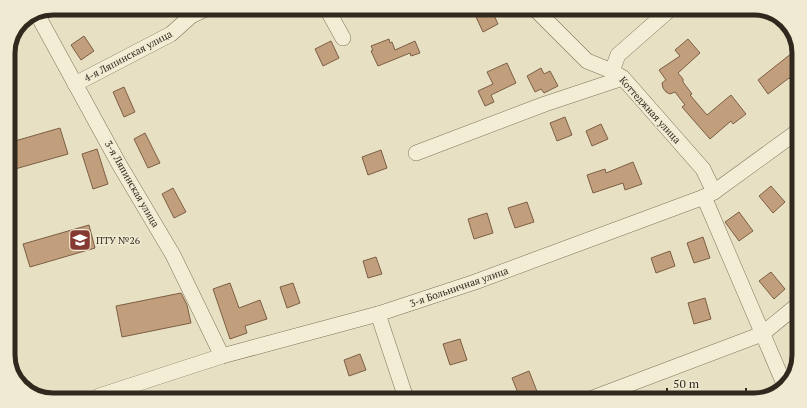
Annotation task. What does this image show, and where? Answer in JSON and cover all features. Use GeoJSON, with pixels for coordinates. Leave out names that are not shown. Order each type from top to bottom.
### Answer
{"type":"FeatureCollection","features":[{"type":"Feature","properties":{"kind":"street","name":"4-я Ляпинская улица"},"geometry":{"type":"LineString","coordinates":[[75,84],[171,34],[188,15]]}},
{"type":"Feature","properties":{"kind":"street"},"geometry":{"type":"LineString","coordinates":[[330,15],[343,38]]}},
{"type":"Feature","properties":{"kind":"street","name":"Коттеджная улица"},"geometry":{"type":"LineString","coordinates":[[541,15],[587,61],[618,75],[703,169],[709,194],[762,334],[783,380]]}},
{"type":"Feature","properties":{"kind":"street"},"geometry":{"type":"LineString","coordinates":[[416,153],[618,75],[618,55],[664,15]]}},
{"type":"Feature","properties":{"kind":"street","name":"3-я Ляпинская улица"},"geometry":{"type":"LineString","coordinates":[[39,18],[119,164],[173,255],[222,356]]}},
{"type":"Feature","properties":{"kind":"street","name":"3-я Больничная улица"},"geometry":{"type":"LineString","coordinates":[[108,393],[222,356],[378,314],[475,282],[709,194],[792,136]]}},
{"type":"Feature","properties":{"kind":"street"},"geometry":{"type":"LineString","coordinates":[[606,393],[762,334],[792,309]]}},
{"type":"Feature","properties":{"kind":"street"},"geometry":{"type":"LineString","coordinates":[[378,314],[404,393]]}},
{"type":"Feature","properties":{"kind":"building"},"geometry":{"type":"Polygon","coordinates":[[[481,15],[494,15],[498,24],[483,32],[476,17],[481,15]]]}},
{"type":"Feature","properties":{"kind":"building"},"geometry":{"type":"Polygon","coordinates":[[[84,36],[94,51],[81,60],[71,45],[84,36]]]}},
{"type":"Feature","properties":{"kind":"building"},"geometry":{"type":"Polygon","coordinates":[[[389,39],[395,50],[415,41],[420,53],[411,56],[410,53],[378,66],[371,51],[373,50],[371,46],[389,39]]]}},
{"type":"Feature","properties":{"kind":"building"},"geometry":{"type":"Polygon","coordinates":[[[688,39],[700,53],[678,73],[692,94],[690,95],[707,115],[731,95],[746,114],[733,124],[731,121],[710,139],[682,107],[685,105],[675,92],[670,94],[663,88],[662,83],[666,80],[659,70],[680,56],[675,50],[688,39]]]}},
{"type":"Feature","properties":{"kind":"building"},"geometry":{"type":"Polygon","coordinates":[[[331,41],[339,58],[323,66],[315,49],[331,41]]]}},
{"type":"Feature","properties":{"kind":"building"},"geometry":{"type":"Polygon","coordinates":[[[792,53],[792,77],[789,78],[768,94],[758,80],[792,53]]]}},
{"type":"Feature","properties":{"kind":"building"},"geometry":{"type":"Polygon","coordinates":[[[507,63],[516,83],[491,95],[494,102],[485,106],[478,91],[493,84],[487,72],[507,63]]]}},
{"type":"Feature","properties":{"kind":"building"},"geometry":{"type":"Polygon","coordinates":[[[541,68],[544,74],[550,71],[558,86],[544,93],[541,89],[535,92],[527,76],[541,68]]]}},
{"type":"Feature","properties":{"kind":"building"},"geometry":{"type":"Polygon","coordinates":[[[124,87],[135,112],[124,117],[113,92],[124,87]]]}},
{"type":"Feature","properties":{"kind":"building"},"geometry":{"type":"Polygon","coordinates":[[[565,117],[572,135],[557,141],[550,123],[565,117]]]}},
{"type":"Feature","properties":{"kind":"building"},"geometry":{"type":"Polygon","coordinates":[[[601,124],[608,139],[592,146],[586,131],[601,124]]]}},
{"type":"Feature","properties":{"kind":"building"},"geometry":{"type":"Polygon","coordinates":[[[60,128],[68,154],[15,169],[15,141],[60,128]]]}},
{"type":"Feature","properties":{"kind":"building"},"geometry":{"type":"Polygon","coordinates":[[[145,133],[160,163],[148,168],[134,139],[145,133]]]}},
{"type":"Feature","properties":{"kind":"building"},"geometry":{"type":"Polygon","coordinates":[[[97,149],[108,184],[93,189],[82,154],[97,149]]]}},
{"type":"Feature","properties":{"kind":"building"},"geometry":{"type":"Polygon","coordinates":[[[381,150],[387,168],[368,175],[362,157],[381,150]]]}},
{"type":"Feature","properties":{"kind":"building"},"geometry":{"type":"Polygon","coordinates":[[[633,162],[642,184],[625,190],[623,183],[593,193],[587,175],[605,169],[606,173],[633,162]]]}},
{"type":"Feature","properties":{"kind":"building"},"geometry":{"type":"Polygon","coordinates":[[[771,186],[785,202],[773,213],[759,196],[771,186]]]}},
{"type":"Feature","properties":{"kind":"building"},"geometry":{"type":"Polygon","coordinates":[[[173,188],[186,212],[174,218],[162,194],[173,188]]]}},
{"type":"Feature","properties":{"kind":"building"},"geometry":{"type":"Polygon","coordinates":[[[527,202],[534,222],[515,228],[508,208],[527,202]]]}},
{"type":"Feature","properties":{"kind":"building"},"geometry":{"type":"Polygon","coordinates":[[[739,212],[753,231],[739,241],[725,222],[739,212]]]}},
{"type":"Feature","properties":{"kind":"building"},"geometry":{"type":"Polygon","coordinates":[[[487,213],[493,233],[474,239],[468,219],[487,213]]]}},
{"type":"Feature","properties":{"kind":"building"},"geometry":{"type":"Polygon","coordinates":[[[89,225],[95,248],[30,267],[23,244],[89,225]]]}},
{"type":"Feature","properties":{"kind":"building"},"geometry":{"type":"Polygon","coordinates":[[[703,237],[710,258],[694,263],[687,243],[703,237]]]}},
{"type":"Feature","properties":{"kind":"building"},"geometry":{"type":"Polygon","coordinates":[[[670,251],[675,266],[656,273],[651,258],[670,251]]]}},
{"type":"Feature","properties":{"kind":"building"},"geometry":{"type":"Polygon","coordinates":[[[376,257],[382,274],[368,278],[363,261],[376,257]]]}},
{"type":"Feature","properties":{"kind":"building"},"geometry":{"type":"Polygon","coordinates":[[[771,272],[785,289],[774,299],[759,281],[771,272]]]}},
{"type":"Feature","properties":{"kind":"building"},"geometry":{"type":"Polygon","coordinates":[[[230,283],[239,308],[260,300],[267,319],[245,326],[247,333],[230,339],[213,289],[230,283]]]}},
{"type":"Feature","properties":{"kind":"building"},"geometry":{"type":"Polygon","coordinates":[[[293,283],[300,303],[287,308],[280,287],[293,283]]]}},
{"type":"Feature","properties":{"kind":"building"},"geometry":{"type":"Polygon","coordinates":[[[181,293],[187,305],[191,323],[122,337],[116,306],[181,293]]]}},
{"type":"Feature","properties":{"kind":"building"},"geometry":{"type":"Polygon","coordinates":[[[705,298],[711,319],[694,324],[688,303],[705,298]]]}},
{"type":"Feature","properties":{"kind":"building"},"geometry":{"type":"Polygon","coordinates":[[[460,339],[467,360],[450,365],[443,344],[460,339]]]}},
{"type":"Feature","properties":{"kind":"building"},"geometry":{"type":"Polygon","coordinates":[[[360,354],[366,370],[349,376],[344,360],[360,354]]]}},
{"type":"Feature","properties":{"kind":"building"},"geometry":{"type":"Polygon","coordinates":[[[529,371],[538,393],[518,393],[512,378],[529,371]]]}},
{"type":"Feature","properties":{"kind":"place","name":"ПТУ №26"},"geometry":{"type":"Point","coordinates":[80,240]}}]}
